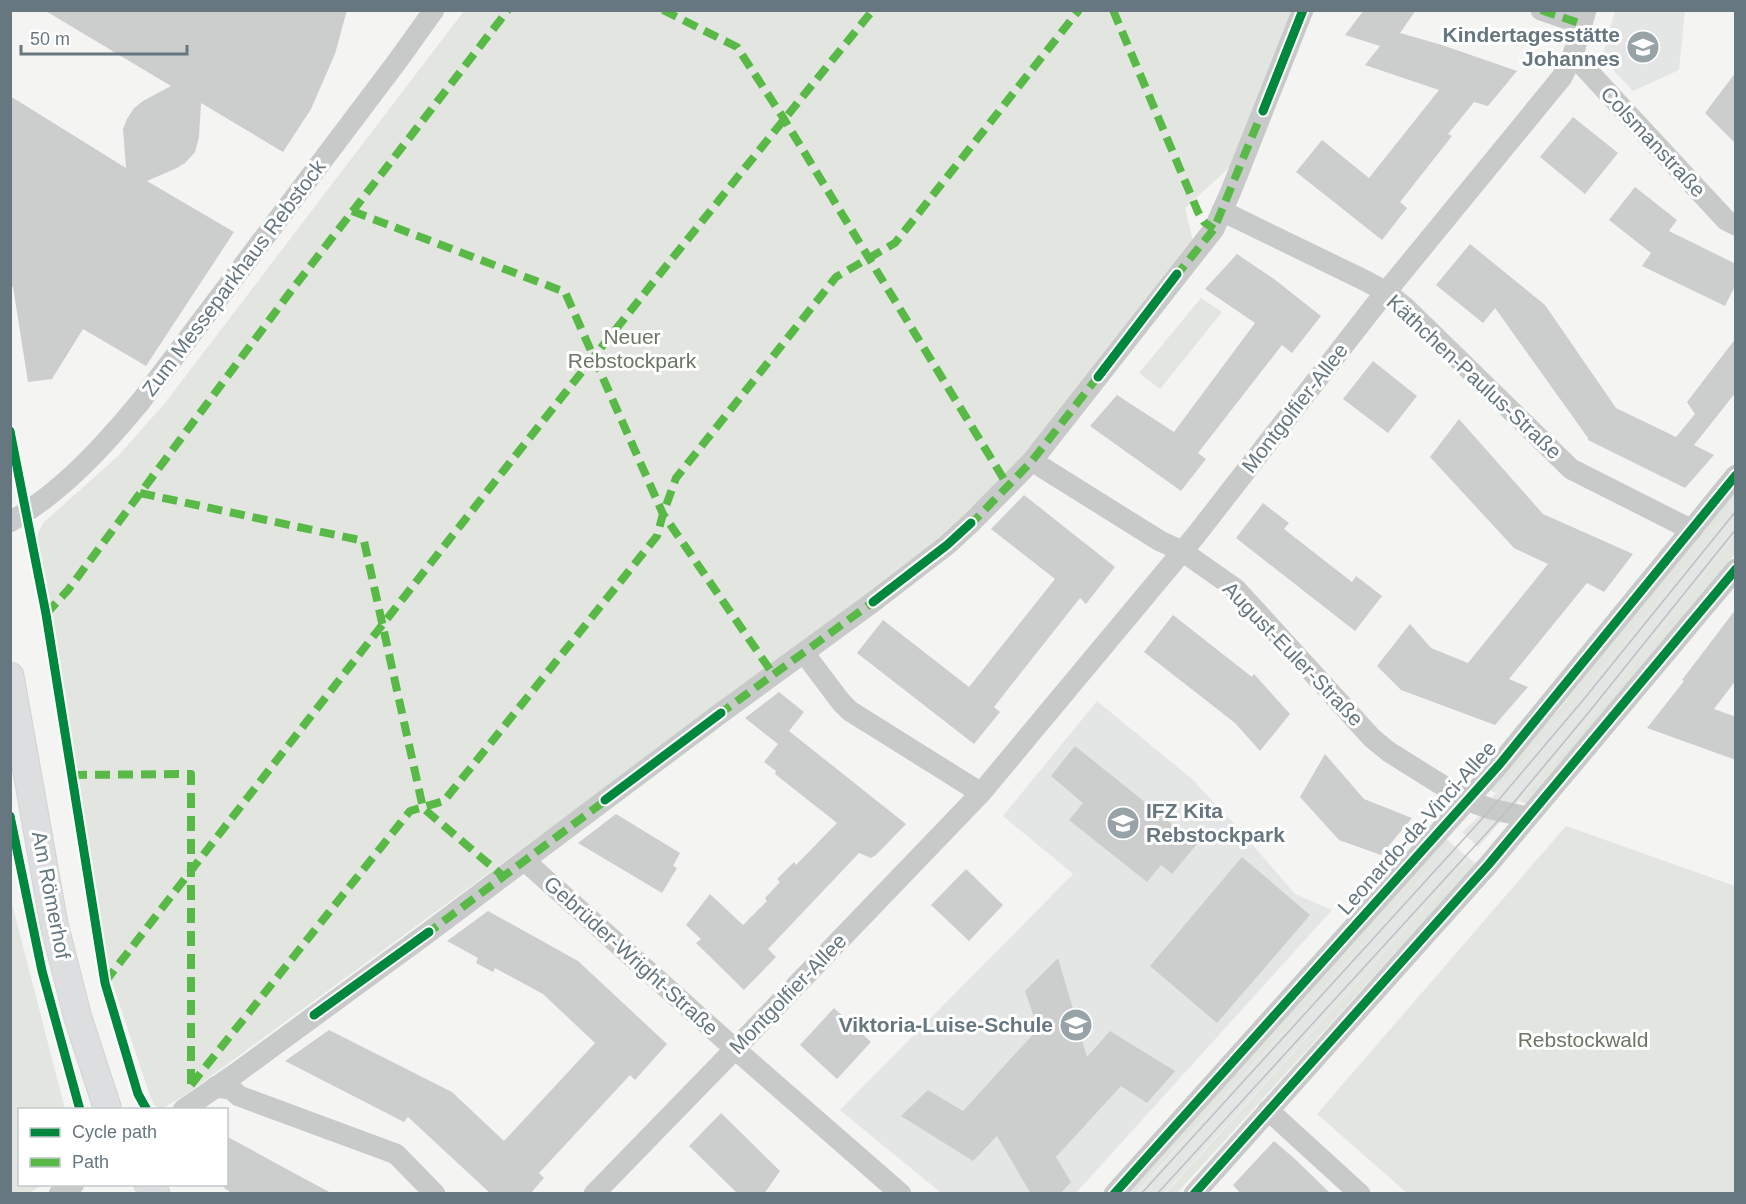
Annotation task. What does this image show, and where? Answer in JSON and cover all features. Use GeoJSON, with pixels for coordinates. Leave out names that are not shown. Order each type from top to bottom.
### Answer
{"type":"FeatureCollection","features":[{"type":"Feature","properties":{"kind":"main road","name":"Am Römerhof"},"geometry":{"type":"LineString","coordinates":[[10,676],[14,716],[54,924],[78,1018],[107,1108]]}},
{"type":"Feature","properties":{"kind":"street","name":"Zum Messeparkhaus Rebstock"},"geometry":{"type":"LineString","coordinates":[[10,522],[43,500],[80,469],[130,416],[434,10]]}},
{"type":"Feature","properties":{"kind":"street"},"geometry":{"type":"LineString","coordinates":[[186,1108],[525,861],[873,602],[971,524],[1032,461],[1214,229],[1303,10]]}},
{"type":"Feature","properties":{"kind":"street"},"geometry":{"type":"LineString","coordinates":[[1541,10],[1584,17]]}},
{"type":"Feature","properties":{"kind":"street","name":"Montgolfier-Allee"},"geometry":{"type":"LineString","coordinates":[[594,1194],[981,793],[1182,551],[1386,292],[1562,77],[1573,55],[1584,17]]}},
{"type":"Feature","properties":{"kind":"street","name":"Colsmanstraße"},"geometry":{"type":"LineString","coordinates":[[1573,55],[1726,220],[1736,225]]}},
{"type":"Feature","properties":{"kind":"street","name":"Käthchen-Paulus-Straße"},"geometry":{"type":"LineString","coordinates":[[1222,211],[1386,292],[1406,308],[1571,469],[1692,530]]}},
{"type":"Feature","properties":{"kind":"street","name":"August-Euler-Straße"},"geometry":{"type":"LineString","coordinates":[[1032,461],[1160,541],[1182,551],[1236,589],[1372,738],[1402,762],[1441,783],[1466,800],[1498,811],[1527,817]]}},
{"type":"Feature","properties":{"kind":"street","name":"Leonardo-da-Vinci-Allee"},"geometry":{"type":"LineString","coordinates":[[1114,1194],[1507,756],[1736,476]]}},
{"type":"Feature","properties":{"kind":"street"},"geometry":{"type":"LineString","coordinates":[[1194,1194],[1488,864],[1736,569]]}},
{"type":"Feature","properties":{"kind":"street"},"geometry":{"type":"LineString","coordinates":[[804,652],[850,711],[981,793]]}},
{"type":"Feature","properties":{"kind":"street","name":"Gebrüder-Wright-Straße"},"geometry":{"type":"LineString","coordinates":[[525,861],[901,1194]]}},
{"type":"Feature","properties":{"kind":"street"},"geometry":{"type":"LineString","coordinates":[[215,1087],[231,1089],[239,1096],[396,1154],[435,1194]]}},
{"type":"Feature","properties":{"kind":"street"},"geometry":{"type":"LineString","coordinates":[[1268,1110],[1360,1194]]}},
{"type":"Feature","properties":{"kind":"street"},"geometry":{"type":"LineString","coordinates":[[59,1194],[72,1186]]}},
{"type":"Feature","properties":{"kind":"shaded area","name":"Kindertagesstätte Johannes"},"geometry":{"type":"Polygon","coordinates":[[[1615,11],[1685,11],[1679,70],[1633,91],[1602,58],[1615,11]]]}},
{"type":"Feature","properties":{"kind":"shaded area"},"geometry":{"type":"Polygon","coordinates":[[[1735,504],[1735,535],[1588,722],[1514,806],[1492,798],[1614,656],[1735,504]]]}},
{"type":"Feature","properties":{"kind":"shaded area","name":"Viktoria-Luise-Schule"},"geometry":{"type":"Polygon","coordinates":[[[1097,701],[1191,778],[1295,894],[1332,910],[1076,1193],[941,1193],[840,1110],[1073,874],[1003,816],[1097,701]]]}},
{"type":"Feature","properties":{"kind":"shaded area"},"geometry":{"type":"Polygon","coordinates":[[[1483,813],[1502,820],[1478,847],[1462,832],[1483,813]]]}},
{"type":"Feature","properties":{"kind":"shaded area"},"geometry":{"type":"Polygon","coordinates":[[[1452,844],[1469,858],[1165,1193],[1136,1194],[1327,984],[1452,844]]]}},
{"type":"Feature","properties":{"kind":"green space","name":"Neuer Rebstockpark"},"geometry":{"type":"Polygon","coordinates":[[[464,11],[1296,11],[1232,165],[1185,208],[1193,242],[1038,440],[950,532],[801,645],[181,1098],[159,1108],[154,1105],[150,1096],[106,964],[37,536],[43,523],[118,456],[165,403],[464,11]]]}},
{"type":"Feature","properties":{"kind":"green space"},"geometry":{"type":"Polygon","coordinates":[[[1201,298],[1222,312],[1160,389],[1139,373],[1201,298]]]}},
{"type":"Feature","properties":{"kind":"green space"},"geometry":{"type":"Polygon","coordinates":[[[1735,490],[1735,504],[1614,656],[1496,793],[1488,789],[1560,708],[1735,490]]]}},
{"type":"Feature","properties":{"kind":"green space"},"geometry":{"type":"Polygon","coordinates":[[[1735,535],[1735,554],[1581,746],[1527,804],[1519,801],[1588,722],[1735,535]]]}},
{"type":"Feature","properties":{"kind":"green space","name":"Rebstockwald"},"geometry":{"type":"Polygon","coordinates":[[[1566,826],[1735,886],[1735,1193],[1407,1193],[1317,1114],[1566,826]]]}},
{"type":"Feature","properties":{"kind":"green space"},"geometry":{"type":"Polygon","coordinates":[[[1444,837],[1452,844],[1327,984],[1136,1193],[1123,1194],[1444,837]]]}},
{"type":"Feature","properties":{"kind":"green space"},"geometry":{"type":"Polygon","coordinates":[[[1469,858],[1476,864],[1177,1193],[1165,1194],[1469,858]]]}},
{"type":"Feature","properties":{"kind":"green space"},"geometry":{"type":"Polygon","coordinates":[[[10,896],[65,1108],[18,1108],[18,1186],[40,1186],[29,1193],[11,1193],[10,896]]]}},
{"type":"Feature","properties":{"kind":"building"},"geometry":{"type":"Polygon","coordinates":[[[44,10],[347,10],[335,54],[311,109],[283,152],[201,103],[199,137],[195,152],[177,168],[147,181],[234,232],[146,366],[83,329],[52,379],[28,382],[13,287],[10,285],[10,96],[126,168],[123,129],[127,119],[134,108],[143,101],[171,86],[44,10]]]}},
{"type":"Feature","properties":{"kind":"building"},"geometry":{"type":"Polygon","coordinates":[[[1364,10],[1416,10],[1400,33],[1517,71],[1488,106],[1474,102],[1448,134],[1452,136],[1400,202],[1407,208],[1382,240],[1296,172],[1322,140],[1369,178],[1439,90],[1365,65],[1380,46],[1345,35],[1364,10]]]}},
{"type":"Feature","properties":{"kind":"building"},"geometry":{"type":"Polygon","coordinates":[[[1736,72],[1736,144],[1705,113],[1736,72]]]}},
{"type":"Feature","properties":{"kind":"building"},"geometry":{"type":"Polygon","coordinates":[[[1573,117],[1618,153],[1585,194],[1540,157],[1573,117]]]}},
{"type":"Feature","properties":{"kind":"building"},"geometry":{"type":"Polygon","coordinates":[[[1635,187],[1677,220],[1669,231],[1736,264],[1736,284],[1725,306],[1642,266],[1651,253],[1609,220],[1635,187]]]}},
{"type":"Feature","properties":{"kind":"building"},"geometry":{"type":"Polygon","coordinates":[[[1470,244],[1545,305],[1616,408],[1676,437],[1695,414],[1687,402],[1736,338],[1736,392],[1694,445],[1714,455],[1685,488],[1588,440],[1495,308],[1483,323],[1436,285],[1470,244]]]}},
{"type":"Feature","properties":{"kind":"building"},"geometry":{"type":"Polygon","coordinates":[[[1237,254],[1274,279],[1321,316],[1292,353],[1282,345],[1198,453],[1206,459],[1181,491],[1090,426],[1117,395],[1174,432],[1255,323],[1205,289],[1237,254]]]}},
{"type":"Feature","properties":{"kind":"building"},"geometry":{"type":"Polygon","coordinates":[[[1373,361],[1417,396],[1388,433],[1343,399],[1373,361]]]}},
{"type":"Feature","properties":{"kind":"building"},"geometry":{"type":"Polygon","coordinates":[[[1459,419],[1543,514],[1633,554],[1604,592],[1587,583],[1509,679],[1528,687],[1495,725],[1401,690],[1377,666],[1410,624],[1431,648],[1468,663],[1548,564],[1514,548],[1430,457],[1459,419]]]}},
{"type":"Feature","properties":{"kind":"building"},"geometry":{"type":"Polygon","coordinates":[[[1024,495],[1115,567],[1086,604],[1080,598],[994,707],[1000,712],[974,744],[857,653],[883,620],[969,687],[1055,579],[991,529],[1024,495]]]}},
{"type":"Feature","properties":{"kind":"building"},"geometry":{"type":"Polygon","coordinates":[[[1263,503],[1289,523],[1284,529],[1352,582],[1356,576],[1382,596],[1355,631],[1236,538],[1263,503]]]}},
{"type":"Feature","properties":{"kind":"building"},"geometry":{"type":"Polygon","coordinates":[[[1736,609],[1736,680],[1714,709],[1736,717],[1736,760],[1647,728],[1736,609]]]}},
{"type":"Feature","properties":{"kind":"building"},"geometry":{"type":"Polygon","coordinates":[[[1173,615],[1252,677],[1254,674],[1290,714],[1260,751],[1235,723],[1144,652],[1173,615]]]}},
{"type":"Feature","properties":{"kind":"building"},"geometry":{"type":"Polygon","coordinates":[[[779,692],[804,712],[789,731],[906,824],[876,855],[871,858],[859,853],[768,949],[776,957],[744,990],[696,943],[701,939],[686,925],[710,894],[743,925],[767,901],[765,898],[780,882],[777,879],[794,862],[796,865],[837,823],[775,774],[776,771],[764,762],[778,744],[745,718],[779,692]]]}},
{"type":"Feature","properties":{"kind":"building"},"geometry":{"type":"Polygon","coordinates":[[[1075,746],[1197,844],[1172,874],[1161,865],[1147,882],[1069,820],[1083,803],[1051,776],[1075,746]]]}},
{"type":"Feature","properties":{"kind":"building"},"geometry":{"type":"Polygon","coordinates":[[[1325,754],[1364,799],[1412,818],[1381,855],[1339,840],[1300,797],[1325,754]]]}},
{"type":"Feature","properties":{"kind":"building"},"geometry":{"type":"Polygon","coordinates":[[[616,814],[680,853],[673,866],[677,868],[662,893],[578,843],[616,814]]]}},
{"type":"Feature","properties":{"kind":"building"},"geometry":{"type":"Polygon","coordinates":[[[1242,857],[1310,915],[1217,1023],[1150,966],[1242,857]]]}},
{"type":"Feature","properties":{"kind":"building"},"geometry":{"type":"Polygon","coordinates":[[[966,869],[1003,905],[969,941],[931,905],[966,869]]]}},
{"type":"Feature","properties":{"kind":"building"},"geometry":{"type":"Polygon","coordinates":[[[488,911],[578,961],[667,1044],[635,1080],[630,1075],[539,1173],[544,1178],[530,1194],[491,1194],[408,1117],[404,1122],[285,1061],[329,1030],[452,1092],[504,1141],[595,1043],[543,994],[495,968],[493,972],[476,963],[478,958],[447,941],[488,911]]]}},
{"type":"Feature","properties":{"kind":"building"},"geometry":{"type":"Polygon","coordinates":[[[1058,958],[1087,1057],[1110,1031],[1175,1071],[1147,1103],[1121,1086],[1056,1157],[1071,1182],[1060,1194],[1031,1194],[997,1136],[973,1161],[901,1116],[928,1090],[963,1111],[1038,1029],[1025,991],[1058,958]]]}},
{"type":"Feature","properties":{"kind":"building"},"geometry":{"type":"Polygon","coordinates":[[[834,1008],[871,1042],[837,1079],[800,1045],[834,1008]]]}},
{"type":"Feature","properties":{"kind":"building"},"geometry":{"type":"Polygon","coordinates":[[[721,1113],[780,1171],[764,1194],[738,1194],[689,1146],[721,1113]]]}},
{"type":"Feature","properties":{"kind":"building"},"geometry":{"type":"Polygon","coordinates":[[[228,1137],[333,1194],[233,1194],[224,1188],[228,1186],[228,1137]]]}},
{"type":"Feature","properties":{"kind":"building"},"geometry":{"type":"Polygon","coordinates":[[[1274,1141],[1331,1194],[1241,1194],[1233,1185],[1274,1141]]]}},
{"type":"Feature","properties":{"kind":"tram line"},"geometry":{"type":"LineString","coordinates":[[1141,1194],[1491,809],[1584,699],[1736,511]]}},
{"type":"Feature","properties":{"kind":"tram line"},"geometry":{"type":"LineString","coordinates":[[1157,1194],[1505,813],[1736,529]]}},
{"type":"Feature","properties":{"kind":"marked path"},"geometry":{"type":"LineString","coordinates":[[46,614],[68,590],[291,291],[508,10]]}},
{"type":"Feature","properties":{"kind":"marked path"},"geometry":{"type":"LineString","coordinates":[[663,10],[737,47],[784,119],[1008,486]]}},
{"type":"Feature","properties":{"kind":"marked path"},"geometry":{"type":"LineString","coordinates":[[105,982],[486,493],[873,10]]}},
{"type":"Feature","properties":{"kind":"marked path"},"geometry":{"type":"LineString","coordinates":[[191,1085],[410,811],[444,801],[657,536],[676,478],[836,277],[895,243],[1079,10]]}},
{"type":"Feature","properties":{"kind":"marked path"},"geometry":{"type":"LineString","coordinates":[[1113,10],[1198,212],[1204,222],[1214,229]]}},
{"type":"Feature","properties":{"kind":"marked path"},"geometry":{"type":"LineString","coordinates":[[1541,10],[1582,24]]}},
{"type":"Feature","properties":{"kind":"marked path"},"geometry":{"type":"LineString","coordinates":[[1175,277],[1214,229],[1265,105]]}},
{"type":"Feature","properties":{"kind":"marked path"},"geometry":{"type":"LineString","coordinates":[[352,211],[565,292],[663,514],[773,674]]}},
{"type":"Feature","properties":{"kind":"marked path"},"geometry":{"type":"LineString","coordinates":[[969,526],[1032,461],[1100,374]]}},
{"type":"Feature","properties":{"kind":"marked path"},"geometry":{"type":"LineString","coordinates":[[140,493],[364,541],[423,808],[503,876]]}},
{"type":"Feature","properties":{"kind":"marked path"},"geometry":{"type":"LineString","coordinates":[[718,715],[877,599]]}},
{"type":"Feature","properties":{"kind":"marked path"},"geometry":{"type":"LineString","coordinates":[[72,775],[191,774],[191,1085]]}},
{"type":"Feature","properties":{"kind":"marked path"},"geometry":{"type":"LineString","coordinates":[[425,935],[610,797]]}},
{"type":"Feature","properties":{"kind":"cycle path"},"geometry":{"type":"LineString","coordinates":[[1263,111],[1303,10]]}},
{"type":"Feature","properties":{"kind":"cycle path"},"geometry":{"type":"LineString","coordinates":[[1098,377],[1177,274]]}},
{"type":"Feature","properties":{"kind":"cycle path"},"geometry":{"type":"LineString","coordinates":[[10,431],[46,614],[105,983],[138,1094],[146,1108]]}},
{"type":"Feature","properties":{"kind":"cycle path"},"geometry":{"type":"LineString","coordinates":[[1114,1194],[1499,765],[1736,475]]}},
{"type":"Feature","properties":{"kind":"cycle path"},"geometry":{"type":"LineString","coordinates":[[873,602],[947,545],[971,523]]}},
{"type":"Feature","properties":{"kind":"cycle path"},"geometry":{"type":"LineString","coordinates":[[1194,1194],[1489,864],[1736,569]]}},
{"type":"Feature","properties":{"kind":"cycle path"},"geometry":{"type":"LineString","coordinates":[[605,800],[721,713]]}},
{"type":"Feature","properties":{"kind":"cycle path"},"geometry":{"type":"LineString","coordinates":[[10,816],[42,971],[79,1108]]}},
{"type":"Feature","properties":{"kind":"cycle path"},"geometry":{"type":"LineString","coordinates":[[314,1015],[429,932]]}},
{"type":"Feature","properties":{"kind":"place","name":"Kindertagesstätte Johannes"},"geometry":{"type":"Point","coordinates":[1643,47]}},
{"type":"Feature","properties":{"kind":"place","name":"IFZ Kita Rebstockpark"},"geometry":{"type":"Point","coordinates":[1123,823]}},
{"type":"Feature","properties":{"kind":"place","name":"Viktoria-Luise-Schule"},"geometry":{"type":"Point","coordinates":[1076,1025]}}]}
